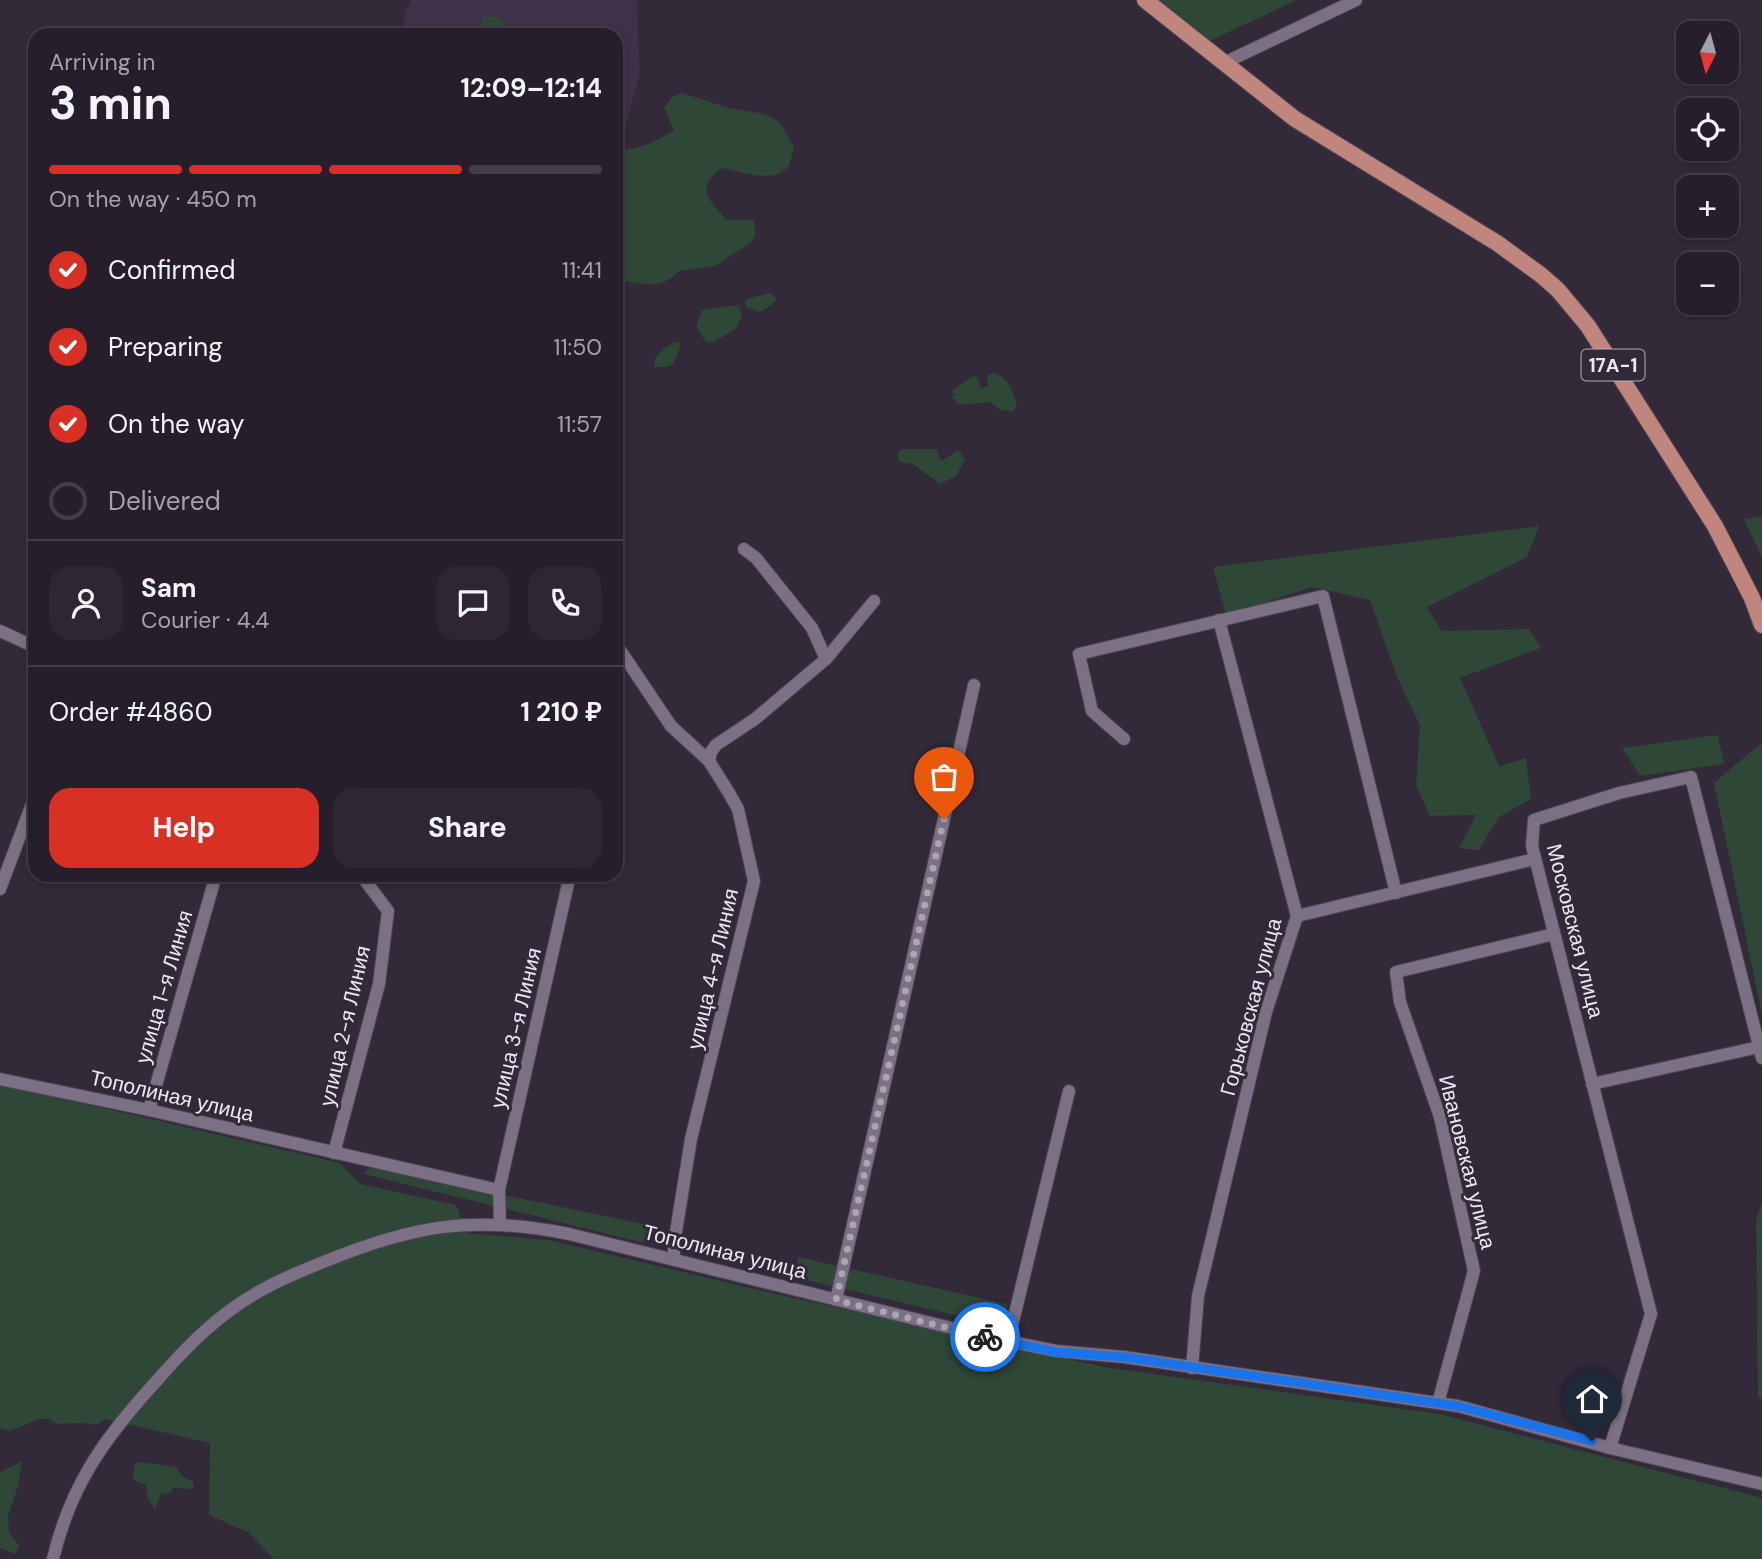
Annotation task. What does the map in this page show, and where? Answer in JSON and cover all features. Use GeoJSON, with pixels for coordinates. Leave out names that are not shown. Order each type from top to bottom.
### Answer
{"type":"FeatureCollection","features":[{"type":"Feature","properties":{"kind":"main road","name":"17А-1"},"geometry":{"type":"LineString","coordinates":[[1145,0],[1295,118],[1497,243],[1531,266],[1558,290],[1588,326],[1715,526],[1752,598],[1762,625]]}},
{"type":"Feature","properties":{"kind":"street"},"geometry":{"type":"LineString","coordinates":[[1224,63],[1356,0]]}},
{"type":"Feature","properties":{"kind":"street"},"geometry":{"type":"LineString","coordinates":[[744,549],[756,558],[812,628],[826,659]]}},
{"type":"Feature","properties":{"kind":"street"},"geometry":{"type":"LineString","coordinates":[[1124,739],[1092,710],[1079,653],[1323,596],[1396,893]]}},
{"type":"Feature","properties":{"kind":"street"},"geometry":{"type":"LineString","coordinates":[[709,761],[711,751],[716,745],[755,719],[826,659],[874,601]]}},
{"type":"Feature","properties":{"kind":"street","name":"Горьковская улица"},"geometry":{"type":"LineString","coordinates":[[1192,1368],[1198,1296],[1266,1012],[1297,916],[1219,620]]}},
{"type":"Feature","properties":{"kind":"street"},"geometry":{"type":"LineString","coordinates":[[0,631],[28,644]]}},
{"type":"Feature","properties":{"kind":"street","name":"улица 4-я Линия"},"geometry":{"type":"LineString","coordinates":[[623,654],[671,726],[709,761],[738,809],[754,881],[691,1139],[674,1244],[674,1260]]}},
{"type":"Feature","properties":{"kind":"street"},"geometry":{"type":"LineString","coordinates":[[836,1300],[974,685]]}},
{"type":"Feature","properties":{"kind":"street","name":"Московская улица"},"geometry":{"type":"LineString","coordinates":[[1610,1448],[1651,1314],[1535,859],[1532,846],[1534,820],[1619,793],[1691,777],[1761,1052]]}},
{"type":"Feature","properties":{"kind":"street"},"geometry":{"type":"LineString","coordinates":[[0,889],[2,875],[28,813]]}},
{"type":"Feature","properties":{"kind":"street"},"geometry":{"type":"LineString","coordinates":[[1297,916],[1535,859]]}},
{"type":"Feature","properties":{"kind":"street","name":"улица 1-я Линия"},"geometry":{"type":"LineString","coordinates":[[149,1110],[214,882]]}},
{"type":"Feature","properties":{"kind":"street","name":"улица 2-я Линия"},"geometry":{"type":"LineString","coordinates":[[334,1153],[379,984],[388,911],[366,882]]}},
{"type":"Feature","properties":{"kind":"street","name":"улица 3-я Линия"},"geometry":{"type":"LineString","coordinates":[[500,1223],[499,1190],[568,882]]}},
{"type":"Feature","properties":{"kind":"street","name":"Ивановская улица"},"geometry":{"type":"LineString","coordinates":[[1438,1403],[1474,1271],[1440,1117],[1401,1002],[1395,972],[1554,934]]}},
{"type":"Feature","properties":{"kind":"street"},"geometry":{"type":"LineString","coordinates":[[1592,1084],[1761,1052]]}},
{"type":"Feature","properties":{"kind":"street","name":"Тополиная улица"},"geometry":{"type":"LineString","coordinates":[[0,1079],[499,1190]]}},
{"type":"Feature","properties":{"kind":"street"},"geometry":{"type":"LineString","coordinates":[[1008,1342],[1069,1091]]}},
{"type":"Feature","properties":{"kind":"street","name":"Тополиная улица"},"geometry":{"type":"LineString","coordinates":[[53,1559],[65,1516],[103,1443],[206,1329],[280,1278],[374,1241],[410,1231],[452,1225],[500,1223],[569,1234],[1056,1352],[1124,1357],[1438,1403],[1762,1484]]}},
{"type":"Feature","properties":{"kind":"shaded area"},"geometry":{"type":"Polygon","coordinates":[[[411,0],[637,0],[640,72],[625,128],[623,28],[405,28],[404,16],[411,0]]]}},
{"type":"Feature","properties":{"kind":"green space"},"geometry":{"type":"Polygon","coordinates":[[[1157,0],[1297,0],[1209,41],[1157,0]]]}},
{"type":"Feature","properties":{"kind":"green space"},"geometry":{"type":"Polygon","coordinates":[[[495,16],[510,28],[480,28],[483,17],[495,16]]]}},
{"type":"Feature","properties":{"kind":"green space"},"geometry":{"type":"Polygon","coordinates":[[[682,93],[729,108],[765,114],[780,123],[794,147],[787,168],[781,173],[765,176],[722,168],[709,182],[708,195],[727,220],[754,220],[756,233],[751,243],[715,266],[679,271],[661,283],[625,281],[623,150],[646,145],[674,130],[664,108],[672,97],[682,93]]]}},
{"type":"Feature","properties":{"kind":"green space"},"geometry":{"type":"Polygon","coordinates":[[[769,293],[777,298],[771,306],[759,312],[745,304],[746,299],[769,293]]]}},
{"type":"Feature","properties":{"kind":"green space"},"geometry":{"type":"Polygon","coordinates":[[[738,305],[742,314],[737,328],[714,342],[706,342],[696,326],[702,310],[738,305]]]}},
{"type":"Feature","properties":{"kind":"green space"},"geometry":{"type":"Polygon","coordinates":[[[676,342],[681,343],[674,363],[666,367],[654,366],[655,358],[664,348],[676,342]]]}},
{"type":"Feature","properties":{"kind":"green space"},"geometry":{"type":"Polygon","coordinates":[[[994,373],[1003,378],[1011,389],[1017,403],[1013,412],[998,409],[990,402],[959,405],[952,397],[953,390],[974,376],[979,380],[980,388],[988,386],[987,376],[994,373]]]}},
{"type":"Feature","properties":{"kind":"green space"},"geometry":{"type":"Polygon","coordinates":[[[901,449],[935,449],[940,460],[958,450],[965,459],[956,476],[940,484],[913,464],[899,462],[898,454],[901,449]]]}},
{"type":"Feature","properties":{"kind":"green space"},"geometry":{"type":"Polygon","coordinates":[[[1762,516],[1762,558],[1744,519],[1762,516]]]}},
{"type":"Feature","properties":{"kind":"green space"},"geometry":{"type":"Polygon","coordinates":[[[1539,526],[1527,557],[1427,607],[1442,631],[1529,629],[1541,648],[1460,678],[1499,766],[1526,758],[1531,799],[1499,817],[1479,850],[1459,848],[1476,815],[1430,816],[1416,785],[1420,725],[1397,677],[1370,600],[1313,587],[1226,615],[1213,567],[1539,526]]]}},
{"type":"Feature","properties":{"kind":"green space"},"geometry":{"type":"Polygon","coordinates":[[[1718,735],[1724,764],[1640,776],[1622,748],[1718,735]]]}},
{"type":"Feature","properties":{"kind":"green space"},"geometry":{"type":"Polygon","coordinates":[[[1761,743],[1762,749],[1762,1015],[1714,783],[1761,743]]]}},
{"type":"Feature","properties":{"kind":"green space"},"geometry":{"type":"Polygon","coordinates":[[[0,1084],[340,1163],[360,1184],[456,1205],[467,1233],[549,1240],[1104,1367],[1440,1414],[1762,1498],[1762,1559],[274,1559],[249,1533],[209,1515],[210,1443],[105,1419],[97,1425],[57,1424],[49,1419],[40,1419],[10,1431],[0,1428],[0,1084]]]}},
{"type":"Feature","properties":{"kind":"green space"},"geometry":{"type":"Polygon","coordinates":[[[371,1167],[648,1225],[644,1243],[364,1174],[371,1167]]]}},
{"type":"Feature","properties":{"kind":"green space"},"geometry":{"type":"Polygon","coordinates":[[[1762,1203],[1762,1400],[1758,1396],[1756,1220],[1762,1203]]]}},
{"type":"Feature","properties":{"kind":"green space"},"geometry":{"type":"Polygon","coordinates":[[[798,1257],[1007,1304],[1005,1327],[794,1277],[798,1257]]]}},
{"type":"Feature","properties":{"kind":"green space"},"geometry":{"type":"Polygon","coordinates":[[[22,1461],[18,1486],[8,1516],[9,1533],[19,1545],[16,1554],[0,1548],[0,1473],[22,1461]]]}},
{"type":"Feature","properties":{"kind":"green space"},"geometry":{"type":"Polygon","coordinates":[[[135,1463],[176,1467],[182,1476],[193,1482],[194,1489],[173,1488],[170,1493],[161,1494],[155,1509],[148,1499],[146,1485],[133,1480],[135,1463]]]}},
{"type":"Feature","properties":{"kind":"way so far"},"geometry":{"type":"LineString","coordinates":[[944,819],[836,1300],[985,1337]]}},
{"type":"Feature","properties":{"kind":"route"},"geometry":{"type":"LineString","coordinates":[[985,1337],[1056,1352],[1124,1357],[1458,1406],[1592,1441]]}}]}
